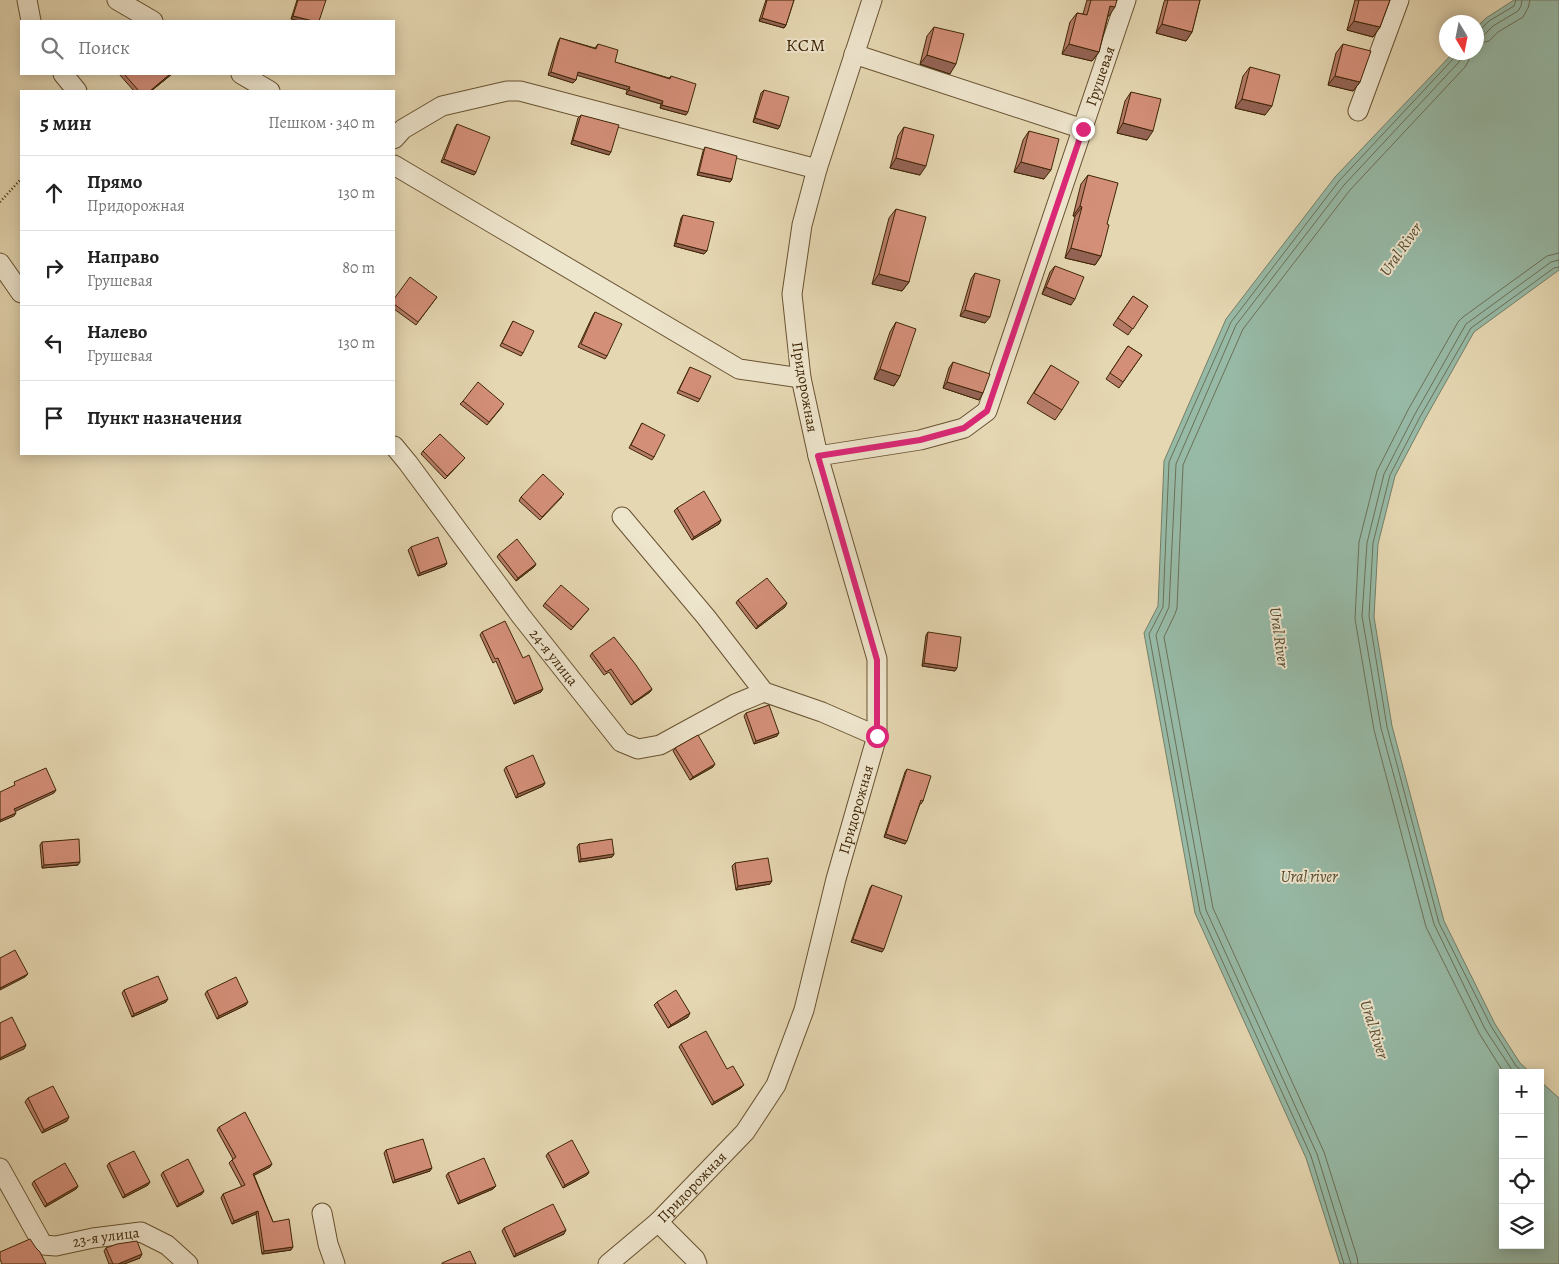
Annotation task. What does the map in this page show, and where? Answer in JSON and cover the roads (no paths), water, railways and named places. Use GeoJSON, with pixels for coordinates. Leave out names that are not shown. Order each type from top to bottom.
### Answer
{"type":"FeatureCollection","features":[{"type":"Feature","properties":{"kind":"street"},"geometry":{"type":"LineString","coordinates":[[27,0],[31,20]]}},
{"type":"Feature","properties":{"kind":"street"},"geometry":{"type":"LineString","coordinates":[[117,0],[151,20]]}},
{"type":"Feature","properties":{"kind":"street","name":"Придорожная"},"geometry":{"type":"LineString","coordinates":[[608,1264],[658,1222],[745,1132],[776,1085],[804,1010],[836,879],[877,736],[877,660],[818,456],[801,378],[792,294],[802,225],[817,169],[872,0]]}},
{"type":"Feature","properties":{"kind":"street","name":"Грушевая"},"geometry":{"type":"LineString","coordinates":[[818,456],[920,440],[964,428],[987,411],[1126,0]]}},
{"type":"Feature","properties":{"kind":"street"},"geometry":{"type":"LineString","coordinates":[[1358,111],[1399,0]]}},
{"type":"Feature","properties":{"kind":"street"},"geometry":{"type":"LineString","coordinates":[[854,54],[1083,129]]}},
{"type":"Feature","properties":{"kind":"street"},"geometry":{"type":"LineString","coordinates":[[64,75],[76,90]]}},
{"type":"Feature","properties":{"kind":"street"},"geometry":{"type":"LineString","coordinates":[[243,75],[268,90]]}},
{"type":"Feature","properties":{"kind":"street"},"geometry":{"type":"LineString","coordinates":[[395,138],[402,128],[442,106],[520,91],[817,169]]}},
{"type":"Feature","properties":{"kind":"street"},"geometry":{"type":"LineString","coordinates":[[395,166],[739,369],[801,378]]}},
{"type":"Feature","properties":{"kind":"street"},"geometry":{"type":"LineString","coordinates":[[0,262],[20,292]]}},
{"type":"Feature","properties":{"kind":"street","name":"24-я улица"},"geometry":{"type":"LineString","coordinates":[[395,447],[521,616],[621,742],[638,749],[660,745],[736,704],[764,692]]}},
{"type":"Feature","properties":{"kind":"street"},"geometry":{"type":"LineString","coordinates":[[622,517],[706,617],[764,692],[822,712],[877,736]]}},
{"type":"Feature","properties":{"kind":"street","name":"23-я улица"},"geometry":{"type":"LineString","coordinates":[[0,1168],[44,1246],[56,1246],[93,1238],[141,1232],[167,1245],[188,1264]]}},
{"type":"Feature","properties":{"kind":"street"},"geometry":{"type":"LineString","coordinates":[[322,1213],[328,1244],[335,1264]]}},
{"type":"Feature","properties":{"kind":"street"},"geometry":{"type":"LineString","coordinates":[[658,1222],[695,1259],[697,1264]]}},
{"type":"Feature","properties":{"kind":"water","name":"Ural river"},"geometry":{"type":"Polygon","coordinates":[[[1514,0],[1559,0],[1559,270],[1474,332],[1425,419],[1395,476],[1378,544],[1374,617],[1392,726],[1444,921],[1495,1024],[1520,1063],[1527,1069],[1499,1069],[1499,1249],[1544,1249],[1544,1085],[1559,1098],[1559,1264],[1340,1264],[1306,1158],[1195,913],[1144,633],[1158,606],[1164,461],[1226,319],[1335,177],[1446,60],[1484,60],[1484,20],[1514,0]]]}},
{"type":"Feature","properties":{"kind":"district","name":"КСМ"},"geometry":{"type":"Point","coordinates":[806,45]}},
{"type":"Feature","properties":{"kind":"water label","name":"Ural River"},"geometry":{"type":"Point","coordinates":[1400,249]}},
{"type":"Feature","properties":{"kind":"water label","name":"Ural River"},"geometry":{"type":"Point","coordinates":[1280,637]}},
{"type":"Feature","properties":{"kind":"water label","name":"Ural River"},"geometry":{"type":"Point","coordinates":[1375,1029]}}]}
